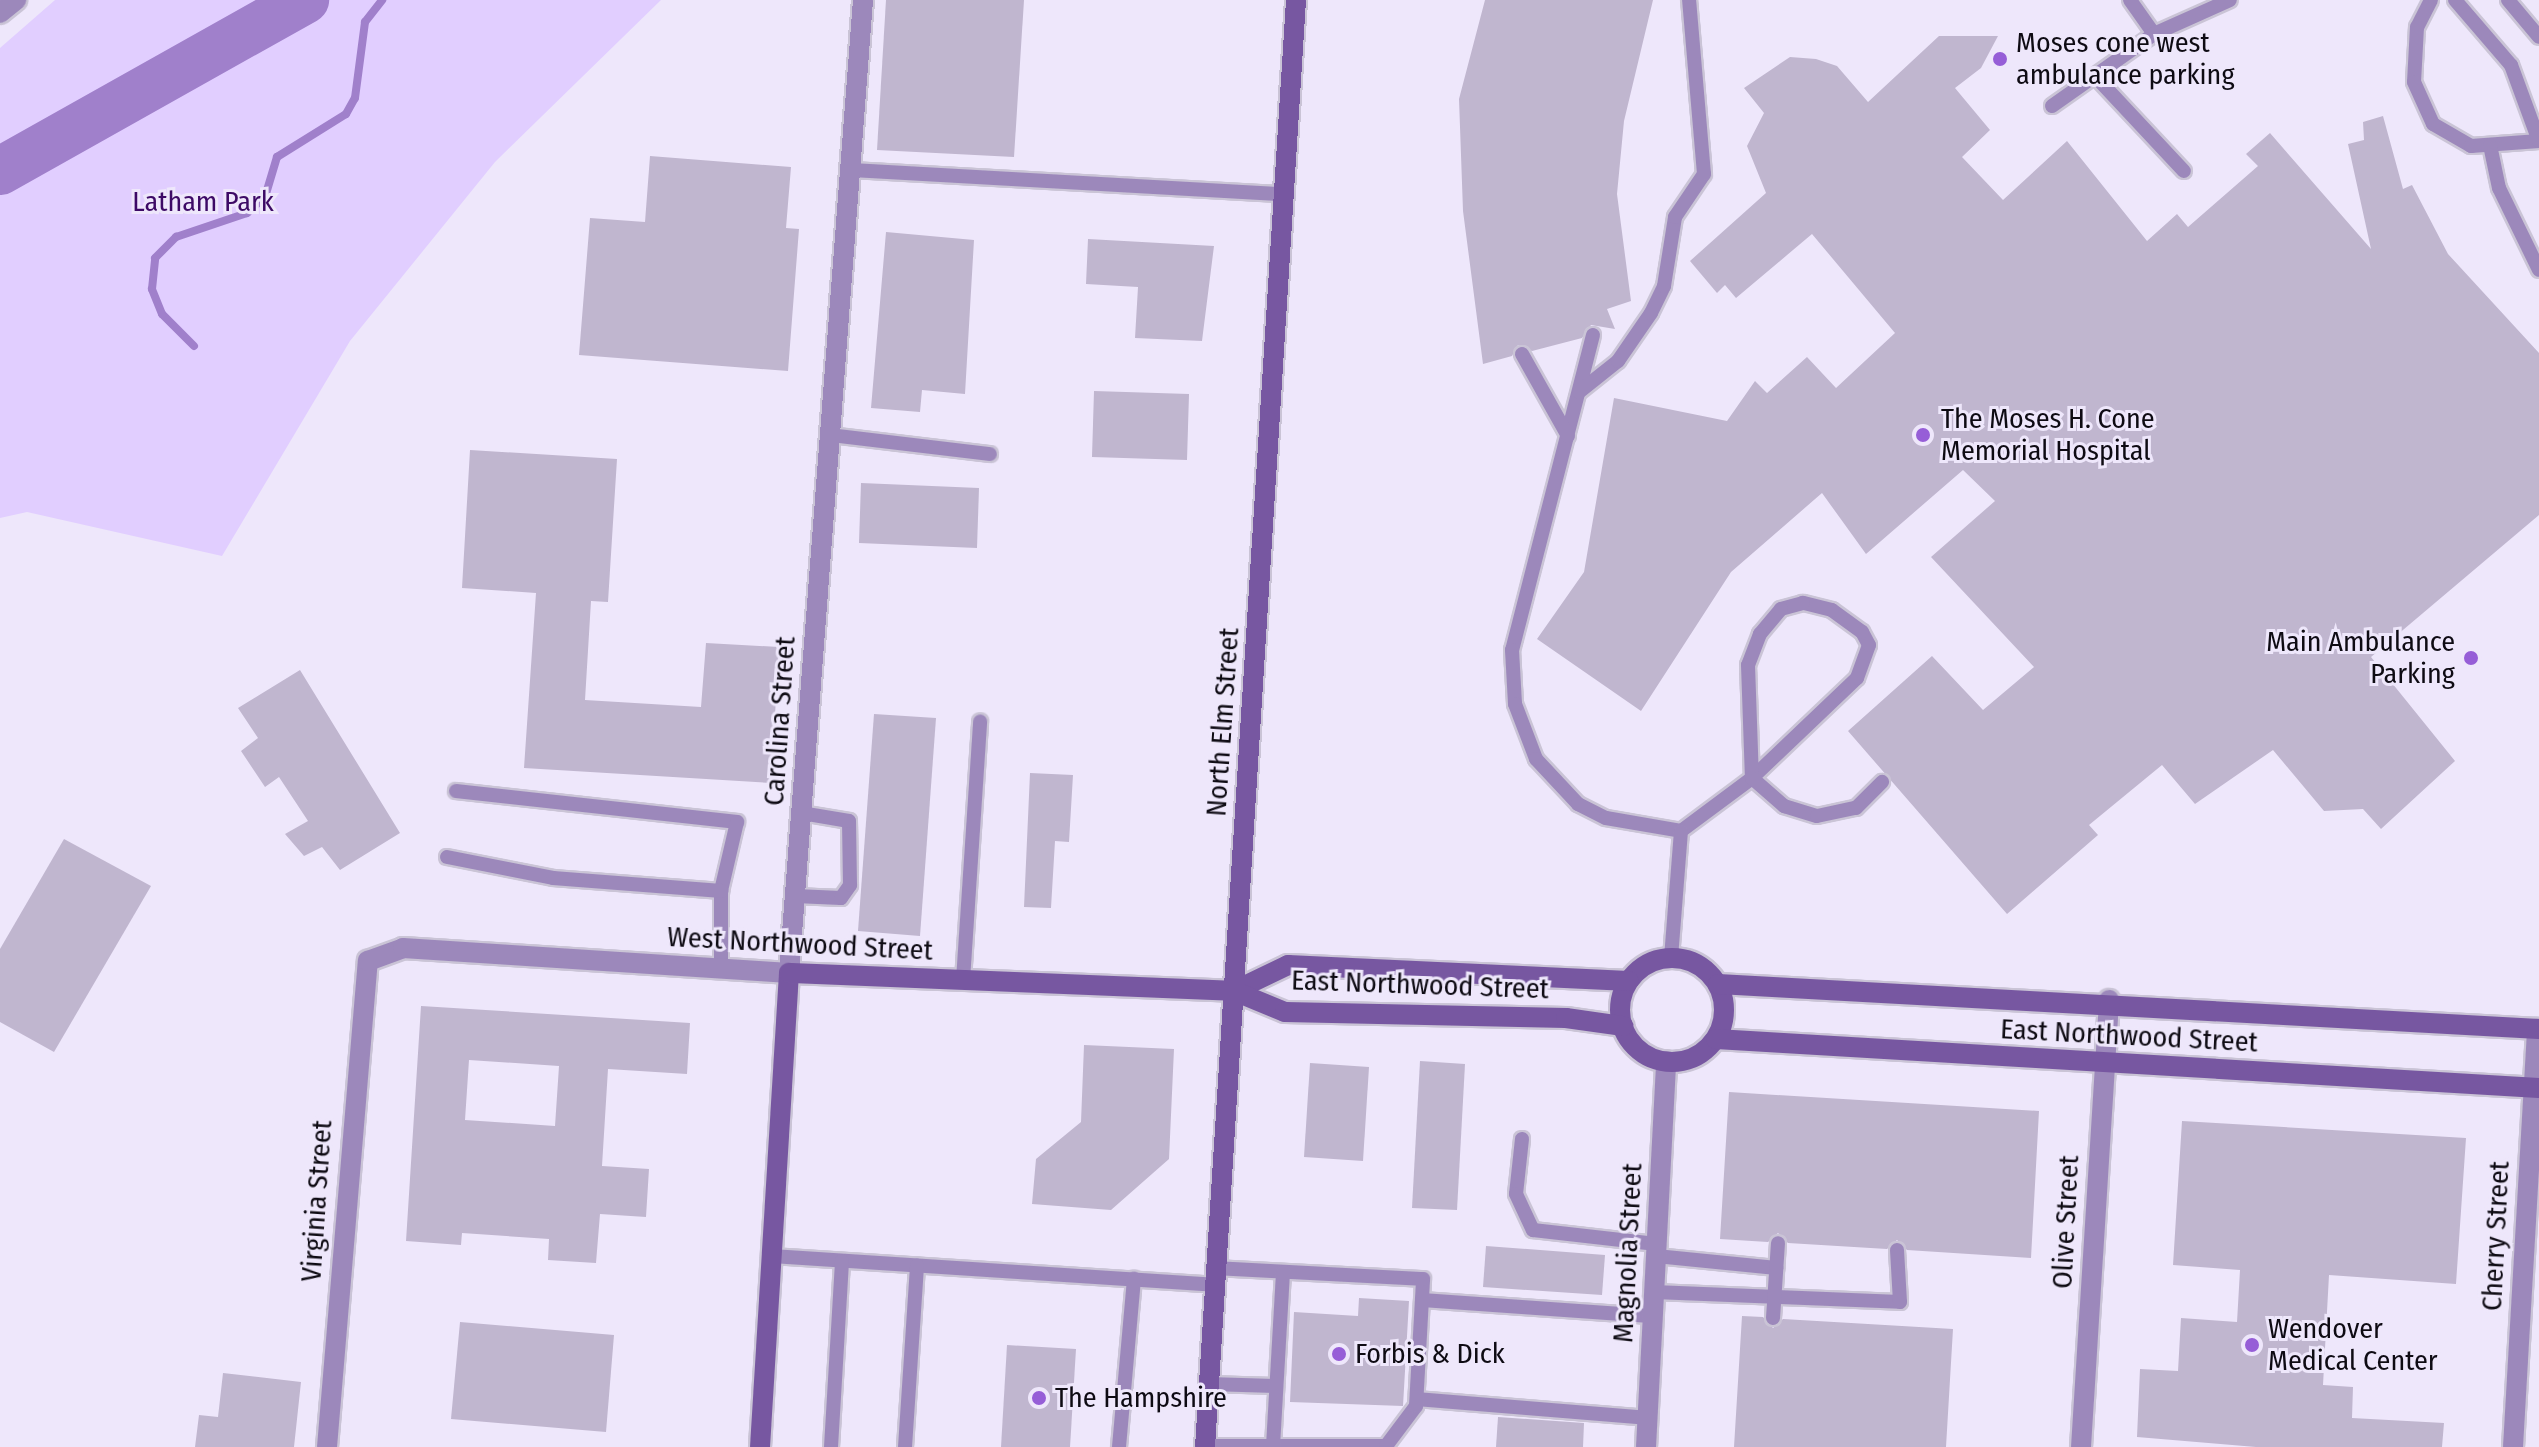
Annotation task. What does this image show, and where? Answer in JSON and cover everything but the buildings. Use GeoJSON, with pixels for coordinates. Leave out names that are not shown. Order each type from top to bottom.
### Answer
{"type":"FeatureCollection","features":[{"type":"Feature","properties":{"kind":"street"},"geometry":{"type":"LineString","coordinates":[[0,13],[16,0]]}},
{"type":"Feature","properties":{"kind":"street","name":"Carolina Street"},"geometry":{"type":"LineString","coordinates":[[760,1447],[789,973],[863,0]]}},
{"type":"Feature","properties":{"kind":"street","name":"North Elm Street"},"geometry":{"type":"LineString","coordinates":[[1204,1447],[1296,0]]}},
{"type":"Feature","properties":{"kind":"street","name":"West Northwood Street"},"geometry":{"type":"LineString","coordinates":[[368,961],[403,948],[789,973],[1234,991]]}},
{"type":"Feature","properties":{"kind":"street"},"geometry":{"type":"LineString","coordinates":[[1671,958],[1700,966],[1718,984],[1725,1010],[1716,1039],[1693,1058],[1666,1062],[1642,1053],[1623,1026],[1629,981],[1645,966],[1671,958]]}},
{"type":"Feature","properties":{"kind":"street","name":"Virginia Street"},"geometry":{"type":"LineString","coordinates":[[327,1447],[368,961]]}},
{"type":"Feature","properties":{"kind":"street","name":"East Northwood Street"},"geometry":{"type":"LineString","coordinates":[[1234,991],[1288,965],[1629,981]]}},
{"type":"Feature","properties":{"kind":"street","name":"East Northwood Street"},"geometry":{"type":"LineString","coordinates":[[1718,984],[2109,1000],[2538,1029]]}},
{"type":"Feature","properties":{"kind":"street","name":"East Northwood Street"},"geometry":{"type":"LineString","coordinates":[[1234,991],[1285,1012],[1596,1019],[1623,1026]]}},
{"type":"Feature","properties":{"kind":"street","name":"Olive Street"},"geometry":{"type":"LineString","coordinates":[[2081,1447],[2109,1000]]}},
{"type":"Feature","properties":{"kind":"street","name":"Cherry Street"},"geometry":{"type":"LineString","coordinates":[[2513,1447],[2538,1029]]}},
{"type":"Feature","properties":{"kind":"street","name":"East Northwood Street"},"geometry":{"type":"LineString","coordinates":[[1716,1039],[2535,1088]]}},
{"type":"Feature","properties":{"kind":"street","name":"Magnolia Street"},"geometry":{"type":"LineString","coordinates":[[1646,1447],[1666,1062]]}},
{"type":"Feature","properties":{"kind":"lane"},"geometry":{"type":"LineString","coordinates":[[1579,392],[1618,361],[1651,313],[1664,286],[1675,217],[1704,174],[1689,0]]}},
{"type":"Feature","properties":{"kind":"lane"},"geometry":{"type":"LineString","coordinates":[[2130,0],[2154,34]]}},
{"type":"Feature","properties":{"kind":"lane"},"geometry":{"type":"LineString","coordinates":[[2431,0],[2417,27],[2414,82],[2433,124],[2471,146],[2539,141],[2511,65],[2455,0]]}},
{"type":"Feature","properties":{"kind":"lane"},"geometry":{"type":"LineString","coordinates":[[2508,0],[2539,37]]}},
{"type":"Feature","properties":{"kind":"lane"},"geometry":{"type":"LineString","coordinates":[[2052,106],[2154,34],[2223,2]]}},
{"type":"Feature","properties":{"kind":"lane"},"geometry":{"type":"LineString","coordinates":[[2095,76],[2184,171]]}},
{"type":"Feature","properties":{"kind":"lane"},"geometry":{"type":"LineString","coordinates":[[2490,145],[2499,188],[2539,270]]}},
{"type":"Feature","properties":{"kind":"lane"},"geometry":{"type":"LineString","coordinates":[[850,170],[1284,194]]}},
{"type":"Feature","properties":{"kind":"lane"},"geometry":{"type":"LineString","coordinates":[[1593,335],[1512,650],[1523,734],[1546,775],[1578,804],[1642,828],[1681,831],[1752,778],[1857,678],[1867,658],[1862,632],[1832,610],[1803,603],[1781,609],[1760,634],[1746,694],[1752,778],[1784,806],[1817,816],[1856,808],[1882,782]]}},
{"type":"Feature","properties":{"kind":"lane"},"geometry":{"type":"LineString","coordinates":[[1522,354],[1568,436]]}},
{"type":"Feature","properties":{"kind":"lane"},"geometry":{"type":"LineString","coordinates":[[830,435],[990,454]]}},
{"type":"Feature","properties":{"kind":"lane"},"geometry":{"type":"LineString","coordinates":[[963,980],[980,722]]}},
{"type":"Feature","properties":{"kind":"lane"},"geometry":{"type":"LineString","coordinates":[[456,791],[737,822],[721,891],[721,969]]}},
{"type":"Feature","properties":{"kind":"lane"},"geometry":{"type":"LineString","coordinates":[[795,896],[841,898],[850,885],[849,821],[801,813]]}},
{"type":"Feature","properties":{"kind":"lane"},"geometry":{"type":"LineString","coordinates":[[1671,958],[1681,831]]}},
{"type":"Feature","properties":{"kind":"lane"},"geometry":{"type":"LineString","coordinates":[[447,857],[553,878],[721,891]]}},
{"type":"Feature","properties":{"kind":"lane"},"geometry":{"type":"LineString","coordinates":[[1522,1139],[1516,1194],[1533,1230],[1776,1268]]}},
{"type":"Feature","properties":{"kind":"lane"},"geometry":{"type":"LineString","coordinates":[[1773,1318],[1778,1243]]}},
{"type":"Feature","properties":{"kind":"lane"},"geometry":{"type":"LineString","coordinates":[[1654,1292],[1900,1302],[1897,1250]]}},
{"type":"Feature","properties":{"kind":"lane"},"geometry":{"type":"LineString","coordinates":[[771,1256],[1134,1279],[1283,1272],[1423,1279],[1417,1399],[1386,1446],[1204,1447]]}},
{"type":"Feature","properties":{"kind":"lane"},"geometry":{"type":"LineString","coordinates":[[831,1447],[842,1261]]}},
{"type":"Feature","properties":{"kind":"lane"},"geometry":{"type":"LineString","coordinates":[[905,1447],[917,1265]]}},
{"type":"Feature","properties":{"kind":"lane"},"geometry":{"type":"LineString","coordinates":[[1273,1446],[1283,1272]]}},
{"type":"Feature","properties":{"kind":"lane"},"geometry":{"type":"LineString","coordinates":[[1119,1447],[1134,1279]]}},
{"type":"Feature","properties":{"kind":"lane"},"geometry":{"type":"LineString","coordinates":[[1422,1300],[1653,1316]]}},
{"type":"Feature","properties":{"kind":"lane"},"geometry":{"type":"LineString","coordinates":[[1208,1384],[1276,1386]]}},
{"type":"Feature","properties":{"kind":"lane"},"geometry":{"type":"LineString","coordinates":[[1417,1399],[1648,1418]]}},
{"type":"Feature","properties":{"kind":"green space","name":"Latham Park"},"geometry":{"type":"Polygon","coordinates":[[[55,0],[661,0],[495,162],[350,341],[222,556],[27,512],[0,518],[0,48],[55,0]]]}},
{"type":"Feature","properties":{"kind":"waterway"},"geometry":{"type":"LineString","coordinates":[[0,171],[305,0]]}},
{"type":"Feature","properties":{"kind":"waterway"},"geometry":{"type":"LineString","coordinates":[[194,346],[162,314],[152,289],[155,258],[176,237],[247,213],[265,197],[277,157],[346,114],[355,98],[365,22],[382,0]]}},
{"type":"Feature","properties":{"kind":"place","name":"Moses cone west ambulance parking"},"geometry":{"type":"Point","coordinates":[2000,59]}},
{"type":"Feature","properties":{"kind":"place","name":"The Moses H. Cone Memorial Hospital"},"geometry":{"type":"Point","coordinates":[1923,435]}},
{"type":"Feature","properties":{"kind":"place","name":"Main Ambulance Parking"},"geometry":{"type":"Point","coordinates":[2471,658]}},
{"type":"Feature","properties":{"kind":"place","name":"Wendover Medical Center"},"geometry":{"type":"Point","coordinates":[2252,1345]}},
{"type":"Feature","properties":{"kind":"place","name":"Forbis & Dick"},"geometry":{"type":"Point","coordinates":[1339,1354]}},
{"type":"Feature","properties":{"kind":"place","name":"The Hampshire"},"geometry":{"type":"Point","coordinates":[1039,1398]}}]}
